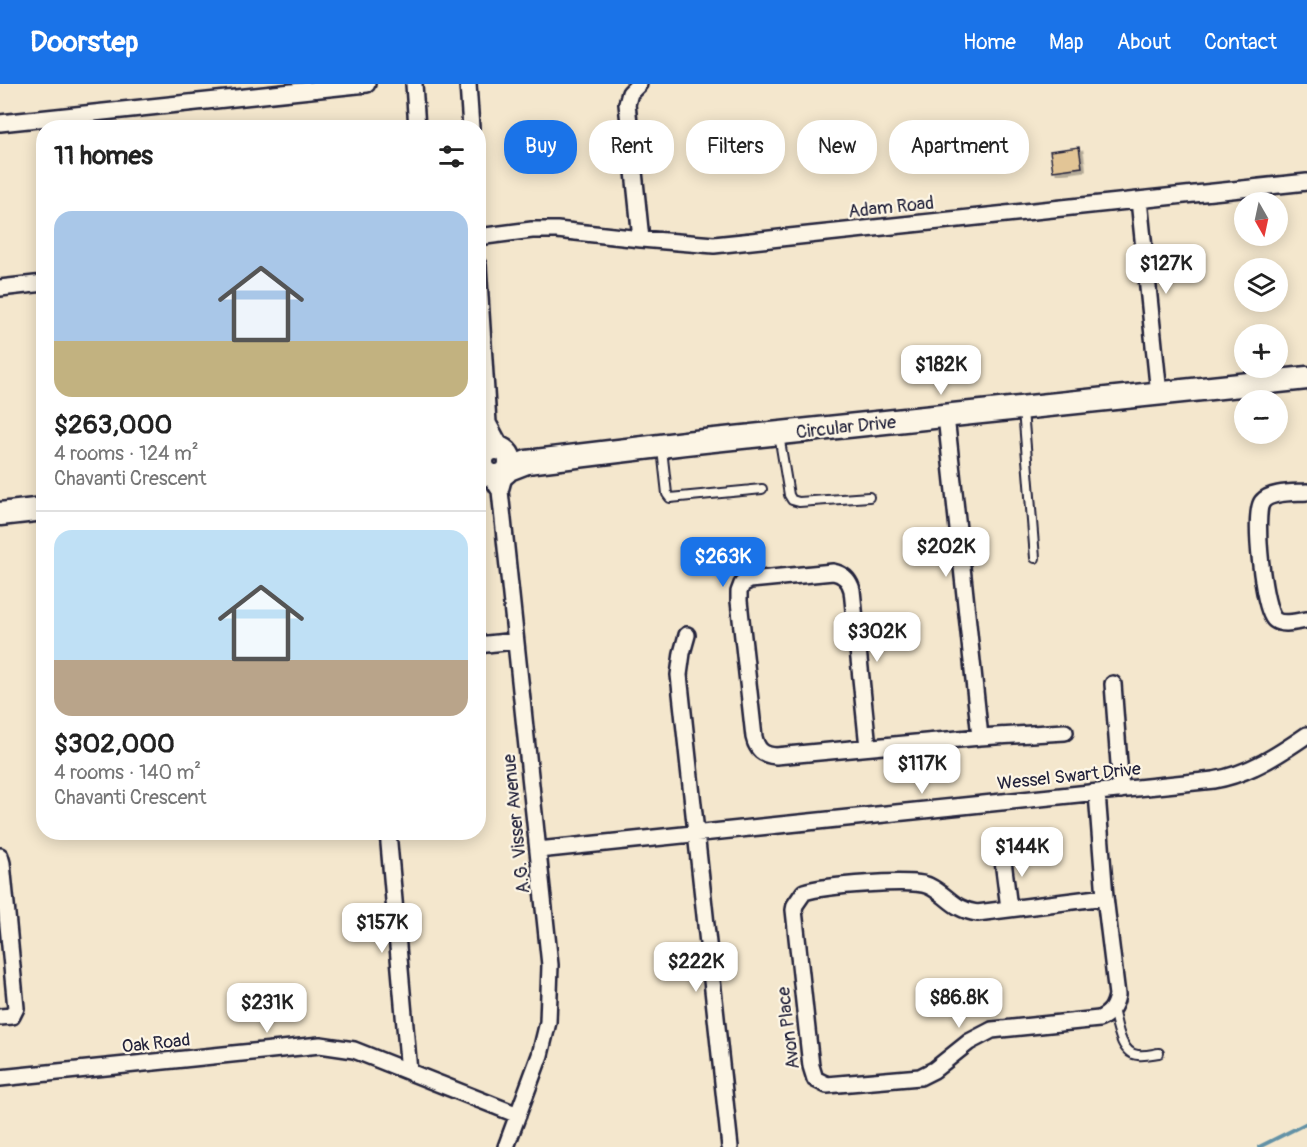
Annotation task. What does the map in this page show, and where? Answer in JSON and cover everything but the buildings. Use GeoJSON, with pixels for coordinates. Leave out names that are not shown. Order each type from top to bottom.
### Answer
{"type":"FeatureCollection","features":[{"type":"Feature","properties":{"kind":"street"},"geometry":{"type":"LineString","coordinates":[[0,123],[367,84]]}},
{"type":"Feature","properties":{"kind":"street"},"geometry":{"type":"LineString","coordinates":[[414,84],[416,120]]}},
{"type":"Feature","properties":{"kind":"street"},"geometry":{"type":"LineString","coordinates":[[468,84],[470,120]]}},
{"type":"Feature","properties":{"kind":"street"},"geometry":{"type":"LineString","coordinates":[[639,84],[630,93],[627,104],[641,240]]}},
{"type":"Feature","properties":{"kind":"street","name":"Adam Road"},"geometry":{"type":"LineString","coordinates":[[486,236],[532,230],[557,230],[641,240],[724,244],[1307,182]]}},
{"type":"Feature","properties":{"kind":"street"},"geometry":{"type":"LineString","coordinates":[[1140,200],[1159,394]]}},
{"type":"Feature","properties":{"kind":"street"},"geometry":{"type":"LineString","coordinates":[[0,288],[36,284]]}},
{"type":"Feature","properties":{"kind":"street","name":"Circular Drive"},"geometry":{"type":"LineString","coordinates":[[496,465],[1307,378]]}},
{"type":"Feature","properties":{"kind":"street"},"geometry":{"type":"LineString","coordinates":[[486,391],[488,423],[496,465]]}},
{"type":"Feature","properties":{"kind":"street"},"geometry":{"type":"LineString","coordinates":[[946,416],[980,737]]}},
{"type":"Feature","properties":{"kind":"street","name":"A.G. Visser Avenue"},"geometry":{"type":"LineString","coordinates":[[496,465],[509,559],[515,641],[550,965],[548,1023],[540,1055],[506,1147]]}},
{"type":"Feature","properties":{"kind":"street"},"geometry":{"type":"LineString","coordinates":[[1307,492],[1271,496],[1262,501],[1258,511],[1260,561],[1269,611],[1274,620],[1282,623],[1307,620]]}},
{"type":"Feature","properties":{"kind":"street"},"geometry":{"type":"LineString","coordinates":[[0,514],[36,510]]}},
{"type":"Feature","properties":{"kind":"street"},"geometry":{"type":"LineString","coordinates":[[868,747],[852,590],[849,581],[833,572],[758,579],[742,584],[739,589],[739,601],[757,747],[765,754],[776,756],[980,737],[1065,732]]}},
{"type":"Feature","properties":{"kind":"street"},"geometry":{"type":"LineString","coordinates":[[687,635],[679,675],[730,1147]]}},
{"type":"Feature","properties":{"kind":"street"},"geometry":{"type":"LineString","coordinates":[[486,644],[515,641]]}},
{"type":"Feature","properties":{"kind":"street"},"geometry":{"type":"LineString","coordinates":[[1113,684],[1121,790]]}},
{"type":"Feature","properties":{"kind":"street","name":"Wessel Swart Drive"},"geometry":{"type":"LineString","coordinates":[[538,850],[1228,778],[1258,765],[1307,735]]}},
{"type":"Feature","properties":{"kind":"street"},"geometry":{"type":"LineString","coordinates":[[1097,793],[1105,897],[1117,995],[1113,1008]]}},
{"type":"Feature","properties":{"kind":"street"},"geometry":{"type":"LineString","coordinates":[[389,840],[409,1072]]}},
{"type":"Feature","properties":{"kind":"street"},"geometry":{"type":"LineString","coordinates":[[1002,853],[1009,908]]}},
{"type":"Feature","properties":{"kind":"street"},"geometry":{"type":"LineString","coordinates":[[0,856],[16,1008],[12,1016],[0,1017]]}},
{"type":"Feature","properties":{"kind":"street","name":"Avon Place"},"geometry":{"type":"LineString","coordinates":[[1105,897],[977,913],[953,904],[931,887],[911,882],[808,890],[801,894],[794,910],[812,1066],[815,1079],[827,1085],[920,1077],[934,1070],[969,1042],[992,1030],[1099,1018],[1108,1014],[1113,1008]]}},
{"type":"Feature","properties":{"kind":"street","name":"Oak Road"},"geometry":{"type":"LineString","coordinates":[[0,1078],[320,1045],[354,1050],[518,1115]]}},
{"type":"Feature","properties":{"kind":"lane"},"geometry":{"type":"LineString","coordinates":[[1022,408],[1035,558]]}},
{"type":"Feature","properties":{"kind":"lane"},"geometry":{"type":"LineString","coordinates":[[779,434],[789,495],[792,500],[869,496]]}},
{"type":"Feature","properties":{"kind":"lane"},"geometry":{"type":"LineString","coordinates":[[661,446],[667,494],[670,498],[762,489]]}},
{"type":"Feature","properties":{"kind":"lane"},"geometry":{"type":"LineString","coordinates":[[1113,1008],[1126,1049],[1135,1055],[1159,1053]]}},
{"type":"Feature","properties":{"kind":"waterway"},"geometry":{"type":"LineString","coordinates":[[1259,1147],[1307,1123]]}}]}
